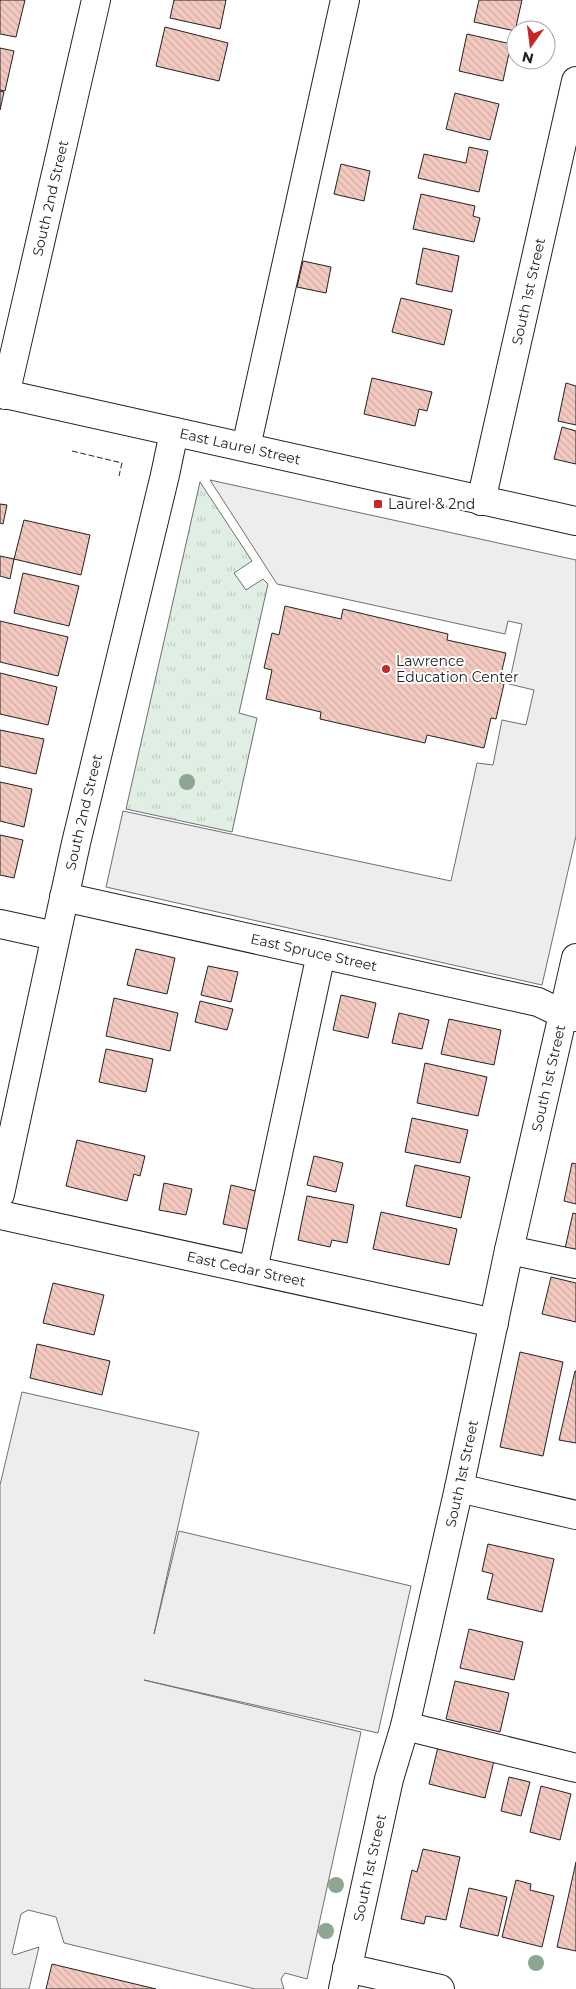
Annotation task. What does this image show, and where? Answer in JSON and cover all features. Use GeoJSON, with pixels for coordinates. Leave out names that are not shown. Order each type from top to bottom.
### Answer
{"type":"FeatureCollection","features":[{"type":"Feature","properties":{"kind":"street","name":"South 2nd Street"},"geometry":{"type":"LineString","coordinates":[[3,394],[96,0]]}},
{"type":"Feature","properties":{"kind":"street"},"geometry":{"type":"LineString","coordinates":[[246,447],[345,0]]}},
{"type":"Feature","properties":{"kind":"street","name":"South 1st Street"},"geometry":{"type":"LineString","coordinates":[[481,501],[576,81]]}},
{"type":"Feature","properties":{"kind":"street","name":"East Laurel Street"},"geometry":{"type":"LineString","coordinates":[[3,394],[576,521]]}},
{"type":"Feature","properties":{"kind":"street","name":"South 2nd Street"},"geometry":{"type":"LineString","coordinates":[[0,1194],[55,936],[174,432]]}},
{"type":"Feature","properties":{"kind":"street","name":"East Spruce Street"},"geometry":{"type":"LineString","coordinates":[[64,897],[538,1002],[570,1016]]}},
{"type":"Feature","properties":{"kind":"street"},"geometry":{"type":"LineString","coordinates":[[0,924],[55,936]]}},
{"type":"Feature","properties":{"kind":"street"},"geometry":{"type":"LineString","coordinates":[[253,1270],[321,954]]}},
{"type":"Feature","properties":{"kind":"street","name":"South 1st Street"},"geometry":{"type":"LineString","coordinates":[[345,1978],[389,1779],[405,1726],[459,1488],[509,1250],[570,1016],[576,958]]}},
{"type":"Feature","properties":{"kind":"street","name":"East Cedar Street"},"geometry":{"type":"LineString","coordinates":[[0,1215],[494,1323]]}},
{"type":"Feature","properties":{"kind":"street"},"geometry":{"type":"LineString","coordinates":[[509,1250],[576,1264]]}},
{"type":"Feature","properties":{"kind":"street"},"geometry":{"type":"LineString","coordinates":[[459,1488],[576,1515]]}},
{"type":"Feature","properties":{"kind":"street"},"geometry":{"type":"LineString","coordinates":[[405,1726],[576,1768]]}},
{"type":"Feature","properties":{"kind":"street"},"geometry":{"type":"LineString","coordinates":[[345,1978],[440,1989]]}},
{"type":"Feature","properties":{"kind":"green space"},"geometry":{"type":"Polygon","coordinates":[[[200,482],[252,561],[234,573],[246,590],[263,579],[268,584],[239,713],[257,718],[232,832],[126,809],[200,482]]]}},
{"type":"Feature","properties":{"kind":"shaded area"},"geometry":{"type":"Polygon","coordinates":[[[210,480],[576,560],[576,836],[542,985],[106,887],[123,811],[451,881],[477,763],[493,765],[502,720],[526,725],[534,690],[509,684],[522,624],[508,621],[505,634],[277,584],[210,480]]]}},
{"type":"Feature","properties":{"kind":"shaded area"},"geometry":{"type":"Polygon","coordinates":[[[22,1392],[199,1432],[154,1634],[179,1531],[411,1586],[378,1733],[144,1680],[361,1732],[307,1979],[285,1973],[281,1979],[284,1989],[255,1989],[64,1943],[56,1917],[28,1910],[21,1914],[12,1953],[14,1955],[39,1947],[29,1989],[0,1989],[0,1485],[22,1392]]]}},
{"type":"Feature","properties":{"kind":"building"},"geometry":{"type":"Polygon","coordinates":[[[0,0],[25,0],[16,37],[0,34],[0,0]]]}},
{"type":"Feature","properties":{"kind":"building"},"geometry":{"type":"Polygon","coordinates":[[[174,0],[226,0],[220,29],[170,18],[174,0]]]}},
{"type":"Feature","properties":{"kind":"building"},"geometry":{"type":"Polygon","coordinates":[[[479,0],[522,0],[517,20],[506,20],[506,29],[474,22],[479,0]]]}},
{"type":"Feature","properties":{"kind":"building"},"geometry":{"type":"Polygon","coordinates":[[[165,27],[228,43],[219,81],[156,66],[165,27]]]}},
{"type":"Feature","properties":{"kind":"building"},"geometry":{"type":"Polygon","coordinates":[[[467,34],[506,43],[506,67],[503,81],[459,71],[467,34]]]}},
{"type":"Feature","properties":{"kind":"building"},"geometry":{"type":"Polygon","coordinates":[[[0,48],[14,51],[5,91],[0,90],[0,48]]]}},
{"type":"Feature","properties":{"kind":"building"},"geometry":{"type":"Polygon","coordinates":[[[0,91],[4,92],[0,110],[0,91]]]}},
{"type":"Feature","properties":{"kind":"building"},"geometry":{"type":"Polygon","coordinates":[[[455,93],[499,104],[490,140],[446,129],[455,93]]]}},
{"type":"Feature","properties":{"kind":"building"},"geometry":{"type":"Polygon","coordinates":[[[469,147],[488,151],[479,192],[418,178],[424,154],[466,163],[469,147]]]}},
{"type":"Feature","properties":{"kind":"building"},"geometry":{"type":"Polygon","coordinates":[[[341,164],[370,171],[364,201],[334,194],[341,164]]]}},
{"type":"Feature","properties":{"kind":"building"},"geometry":{"type":"Polygon","coordinates":[[[421,194],[475,206],[473,216],[480,218],[474,242],[413,229],[421,194]]]}},
{"type":"Feature","properties":{"kind":"building"},"geometry":{"type":"Polygon","coordinates":[[[423,248],[459,256],[452,292],[416,284],[423,248]]]}},
{"type":"Feature","properties":{"kind":"building"},"geometry":{"type":"Polygon","coordinates":[[[303,261],[331,267],[326,293],[297,287],[303,261]]]}},
{"type":"Feature","properties":{"kind":"building"},"geometry":{"type":"Polygon","coordinates":[[[401,298],[452,310],[444,345],[392,332],[401,298]]]}},
{"type":"Feature","properties":{"kind":"building"},"geometry":{"type":"Polygon","coordinates":[[[372,378],[432,392],[427,411],[419,409],[415,426],[364,414],[372,378]]]}},
{"type":"Feature","properties":{"kind":"building"},"geometry":{"type":"Polygon","coordinates":[[[566,383],[576,386],[576,425],[558,421],[566,383]]]}},
{"type":"Feature","properties":{"kind":"building"},"geometry":{"type":"Polygon","coordinates":[[[562,427],[576,431],[576,464],[554,459],[562,427]]]}},
{"type":"Feature","properties":{"kind":"building"},"geometry":{"type":"Polygon","coordinates":[[[0,504],[7,505],[3,524],[0,523],[0,504]]]}},
{"type":"Feature","properties":{"kind":"building"},"geometry":{"type":"Polygon","coordinates":[[[24,520],[90,535],[81,575],[14,559],[24,520]]]}},
{"type":"Feature","properties":{"kind":"building"},"geometry":{"type":"Polygon","coordinates":[[[0,556],[14,559],[10,579],[0,576],[0,556]]]}},
{"type":"Feature","properties":{"kind":"building"},"geometry":{"type":"Polygon","coordinates":[[[23,573],[79,586],[69,626],[14,613],[23,573]]]}},
{"type":"Feature","properties":{"kind":"building"},"geometry":{"type":"Polygon","coordinates":[[[285,606],[341,619],[343,609],[448,634],[447,640],[506,653],[499,683],[504,684],[496,719],[491,718],[484,748],[427,735],[425,743],[320,719],[321,712],[266,699],[272,670],[264,668],[272,633],[279,635],[285,606]]]}},
{"type":"Feature","properties":{"kind":"building"},"geometry":{"type":"Polygon","coordinates":[[[0,621],[68,637],[58,676],[0,662],[0,621]]]}},
{"type":"Feature","properties":{"kind":"building"},"geometry":{"type":"Polygon","coordinates":[[[0,673],[57,687],[48,725],[0,714],[0,673]]]}},
{"type":"Feature","properties":{"kind":"building"},"geometry":{"type":"Polygon","coordinates":[[[0,730],[44,739],[36,774],[0,766],[0,730]]]}},
{"type":"Feature","properties":{"kind":"building"},"geometry":{"type":"Polygon","coordinates":[[[0,782],[32,789],[24,827],[0,821],[0,782]]]}},
{"type":"Feature","properties":{"kind":"building"},"geometry":{"type":"Polygon","coordinates":[[[0,835],[23,840],[14,878],[0,875],[0,835]]]}},
{"type":"Feature","properties":{"kind":"building"},"geometry":{"type":"Polygon","coordinates":[[[136,949],[175,958],[167,994],[127,985],[136,949]]]}},
{"type":"Feature","properties":{"kind":"building"},"geometry":{"type":"Polygon","coordinates":[[[208,966],[238,972],[231,1002],[201,995],[208,966]]]}},
{"type":"Feature","properties":{"kind":"building"},"geometry":{"type":"Polygon","coordinates":[[[341,995],[376,1003],[368,1038],[333,1030],[341,995]]]}},
{"type":"Feature","properties":{"kind":"building"},"geometry":{"type":"Polygon","coordinates":[[[114,998],[178,1013],[170,1051],[106,1036],[114,998]]]}},
{"type":"Feature","properties":{"kind":"building"},"geometry":{"type":"Polygon","coordinates":[[[200,1001],[233,1009],[227,1030],[195,1022],[200,1001]]]}},
{"type":"Feature","properties":{"kind":"building"},"geometry":{"type":"Polygon","coordinates":[[[399,1013],[429,1020],[422,1049],[392,1043],[399,1013]]]}},
{"type":"Feature","properties":{"kind":"building"},"geometry":{"type":"Polygon","coordinates":[[[449,1019],[501,1030],[494,1065],[441,1054],[449,1019]]]}},
{"type":"Feature","properties":{"kind":"building"},"geometry":{"type":"Polygon","coordinates":[[[106,1049],[153,1059],[146,1092],[99,1082],[106,1049]]]}},
{"type":"Feature","properties":{"kind":"building"},"geometry":{"type":"Polygon","coordinates":[[[425,1063],[487,1077],[478,1116],[417,1103],[425,1063]]]}},
{"type":"Feature","properties":{"kind":"building"},"geometry":{"type":"Polygon","coordinates":[[[412,1118],[468,1130],[460,1163],[405,1152],[412,1118]]]}},
{"type":"Feature","properties":{"kind":"building"},"geometry":{"type":"Polygon","coordinates":[[[77,1140],[145,1156],[140,1176],[134,1174],[127,1201],[66,1186],[77,1140]]]}},
{"type":"Feature","properties":{"kind":"building"},"geometry":{"type":"Polygon","coordinates":[[[314,1156],[343,1163],[336,1192],[307,1185],[314,1156]]]}},
{"type":"Feature","properties":{"kind":"building"},"geometry":{"type":"Polygon","coordinates":[[[572,1163],[576,1164],[576,1204],[564,1201],[572,1163]]]}},
{"type":"Feature","properties":{"kind":"building"},"geometry":{"type":"Polygon","coordinates":[[[415,1165],[470,1177],[461,1218],[406,1206],[415,1165]]]}},
{"type":"Feature","properties":{"kind":"building"},"geometry":{"type":"Polygon","coordinates":[[[164,1183],[192,1189],[186,1215],[159,1210],[164,1183]]]}},
{"type":"Feature","properties":{"kind":"building"},"geometry":{"type":"Polygon","coordinates":[[[231,1185],[260,1192],[251,1230],[223,1224],[231,1185]]]}},
{"type":"Feature","properties":{"kind":"building"},"geometry":{"type":"Polygon","coordinates":[[[307,1196],[354,1205],[347,1243],[332,1240],[330,1247],[298,1240],[307,1196]]]}},
{"type":"Feature","properties":{"kind":"building"},"geometry":{"type":"Polygon","coordinates":[[[381,1212],[457,1229],[449,1265],[373,1249],[381,1212]]]}},
{"type":"Feature","properties":{"kind":"building"},"geometry":{"type":"Polygon","coordinates":[[[573,1213],[576,1214],[576,1255],[564,1253],[573,1213]]]}},
{"type":"Feature","properties":{"kind":"building"},"geometry":{"type":"Polygon","coordinates":[[[551,1277],[576,1283],[576,1322],[542,1314],[551,1277]]]}},
{"type":"Feature","properties":{"kind":"building"},"geometry":{"type":"Polygon","coordinates":[[[53,1283],[104,1295],[94,1335],[43,1323],[53,1283]]]}},
{"type":"Feature","properties":{"kind":"building"},"geometry":{"type":"Polygon","coordinates":[[[37,1344],[110,1361],[102,1395],[30,1378],[37,1344]]]}},
{"type":"Feature","properties":{"kind":"building"},"geometry":{"type":"Polygon","coordinates":[[[520,1352],[563,1362],[543,1456],[500,1447],[520,1352]]]}},
{"type":"Feature","properties":{"kind":"building"},"geometry":{"type":"Polygon","coordinates":[[[576,1371],[576,1443],[559,1440],[576,1371]]]}},
{"type":"Feature","properties":{"kind":"building"},"geometry":{"type":"Polygon","coordinates":[[[488,1544],[554,1559],[542,1612],[487,1599],[493,1574],[482,1571],[488,1544]]]}},
{"type":"Feature","properties":{"kind":"building"},"geometry":{"type":"Polygon","coordinates":[[[469,1629],[523,1642],[514,1680],[460,1668],[469,1629]]]}},
{"type":"Feature","properties":{"kind":"building"},"geometry":{"type":"Polygon","coordinates":[[[455,1681],[509,1693],[500,1732],[446,1719],[455,1681]]]}},
{"type":"Feature","properties":{"kind":"building"},"geometry":{"type":"Polygon","coordinates":[[[438,1747],[494,1761],[485,1798],[429,1784],[438,1747]]]}},
{"type":"Feature","properties":{"kind":"building"},"geometry":{"type":"Polygon","coordinates":[[[509,1777],[530,1782],[521,1816],[501,1811],[509,1777]]]}},
{"type":"Feature","properties":{"kind":"building"},"geometry":{"type":"Polygon","coordinates":[[[541,1786],[571,1794],[560,1840],[530,1832],[541,1786]]]}},
{"type":"Feature","properties":{"kind":"building"},"geometry":{"type":"Polygon","coordinates":[[[423,1849],[460,1857],[446,1920],[426,1916],[424,1924],[401,1919],[412,1870],[417,1872],[423,1849]]]}},
{"type":"Feature","properties":{"kind":"building"},"geometry":{"type":"Polygon","coordinates":[[[576,1862],[576,1951],[557,1947],[576,1862]]]}},
{"type":"Feature","properties":{"kind":"building"},"geometry":{"type":"Polygon","coordinates":[[[516,1880],[531,1884],[530,1890],[554,1896],[542,1947],[502,1937],[516,1880]]]}},
{"type":"Feature","properties":{"kind":"building"},"geometry":{"type":"Polygon","coordinates":[[[469,1888],[507,1897],[498,1936],[460,1927],[469,1888]]]}},
{"type":"Feature","properties":{"kind":"building"},"geometry":{"type":"Polygon","coordinates":[[[52,1964],[156,1989],[46,1989],[52,1964]]]}},
{"type":"Feature","properties":{"kind":"fence"},"geometry":{"type":"LineString","coordinates":[[72,451],[122,463],[119,476]]}},
{"type":"Feature","properties":{"kind":"place","name":"Laurel & 2nd"},"geometry":{"type":"Point","coordinates":[378,504]}},
{"type":"Feature","properties":{"kind":"place","name":"Lawrence Education Center"},"geometry":{"type":"Point","coordinates":[386,669]}}]}
